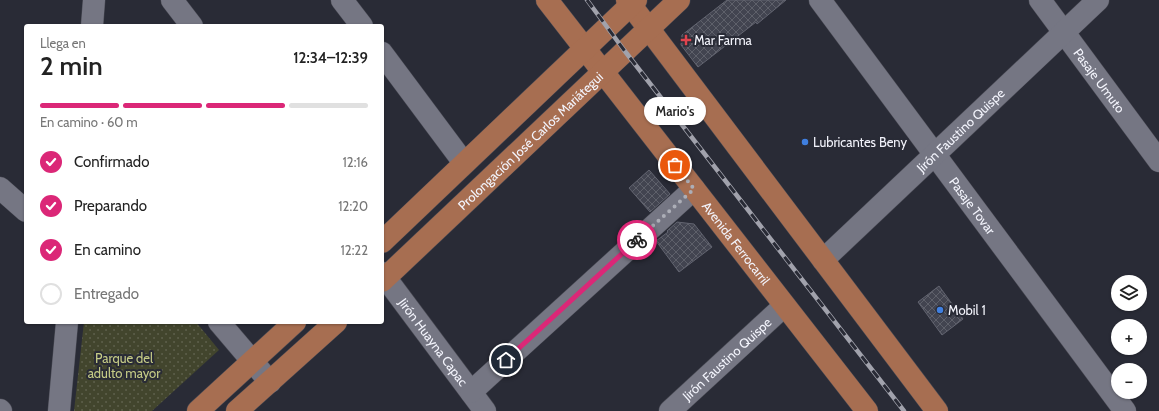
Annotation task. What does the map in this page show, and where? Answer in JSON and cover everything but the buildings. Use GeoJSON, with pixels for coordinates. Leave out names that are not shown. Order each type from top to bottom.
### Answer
{"type":"FeatureCollection","features":[{"type":"Feature","properties":{"kind":"main road","name":"Avenida Ferrocarril"},"geometry":{"type":"LineString","coordinates":[[546,0],[603,71],[867,411]]}},
{"type":"Feature","properties":{"kind":"main road","name":"Prolongación José Carlos Mariátegui"},"geometry":{"type":"LineString","coordinates":[[384,276],[679,0]]}},
{"type":"Feature","properties":{"kind":"main road"},"geometry":{"type":"LineString","coordinates":[[384,240],[631,2],[648,28],[937,411]]}},
{"type":"Feature","properties":{"kind":"main road"},"geometry":{"type":"LineString","coordinates":[[198,411],[293,324]]}},
{"type":"Feature","properties":{"kind":"main road"},"geometry":{"type":"LineString","coordinates":[[240,410],[334,324]]}},
{"type":"Feature","properties":{"kind":"street"},"geometry":{"type":"LineString","coordinates":[[172,0],[190,24]]}},
{"type":"Feature","properties":{"kind":"street"},"geometry":{"type":"LineString","coordinates":[[342,0],[360,24]]}},
{"type":"Feature","properties":{"kind":"street","name":"Pasaje Tovar"},"geometry":{"type":"LineString","coordinates":[[820,0],[1125,411]]}},
{"type":"Feature","properties":{"kind":"street","name":"Pasaje Umuto"},"geometry":{"type":"LineString","coordinates":[[1040,0],[1159,161]]}},
{"type":"Feature","properties":{"kind":"street","name":"Jirón Faustino Quispe"},"geometry":{"type":"LineString","coordinates":[[823,260],[1098,0]]}},
{"type":"Feature","properties":{"kind":"street"},"geometry":{"type":"LineString","coordinates":[[384,56],[464,163]]}},
{"type":"Feature","properties":{"kind":"street"},"geometry":{"type":"LineString","coordinates":[[0,188],[24,209]]}},
{"type":"Feature","properties":{"kind":"street"},"geometry":{"type":"LineString","coordinates":[[471,392],[694,189]]}},
{"type":"Feature","properties":{"kind":"street","name":"Jirón Huayna Capac"},"geometry":{"type":"LineString","coordinates":[[384,278],[485,411]]}},
{"type":"Feature","properties":{"kind":"street","name":"Jirón Faustino Quispe"},"geometry":{"type":"LineString","coordinates":[[670,411],[784,306]]}},
{"type":"Feature","properties":{"kind":"street"},"geometry":{"type":"LineString","coordinates":[[59,411],[67,324]]}},
{"type":"Feature","properties":{"kind":"street"},"geometry":{"type":"LineString","coordinates":[[221,324],[270,382]]}},
{"type":"Feature","properties":{"kind":"street"},"geometry":{"type":"LineString","coordinates":[[224,387],[240,410]]}},
{"type":"Feature","properties":{"kind":"green space","name":"Parque del adulto mayor"},"geometry":{"type":"Polygon","coordinates":[[[84,324],[198,324],[219,350],[152,411],[74,411],[84,324]]]}},
{"type":"Feature","properties":{"kind":"railway"},"geometry":{"type":"LineString","coordinates":[[587,0],[624,50],[904,411]]}},
{"type":"Feature","properties":{"kind":"way so far"},"geometry":{"type":"LineString","coordinates":[[637,240],[694,189],[675,165]]}},
{"type":"Feature","properties":{"kind":"place","name":"Mar Farma"},"geometry":{"type":"Point","coordinates":[686,40]}},
{"type":"Feature","properties":{"kind":"place","name":"Lubricantes Beny"},"geometry":{"type":"Point","coordinates":[805,142]}},
{"type":"Feature","properties":{"kind":"place","name":"Mario's"},"geometry":{"type":"Point","coordinates":[675,165]}},
{"type":"Feature","properties":{"kind":"place","name":"Mobil 1"},"geometry":{"type":"Point","coordinates":[940,310]}},
{"type":"Feature","properties":{"kind":"route"},"geometry":{"type":"LineString","coordinates":[[506,360],[637,240]]}}]}
